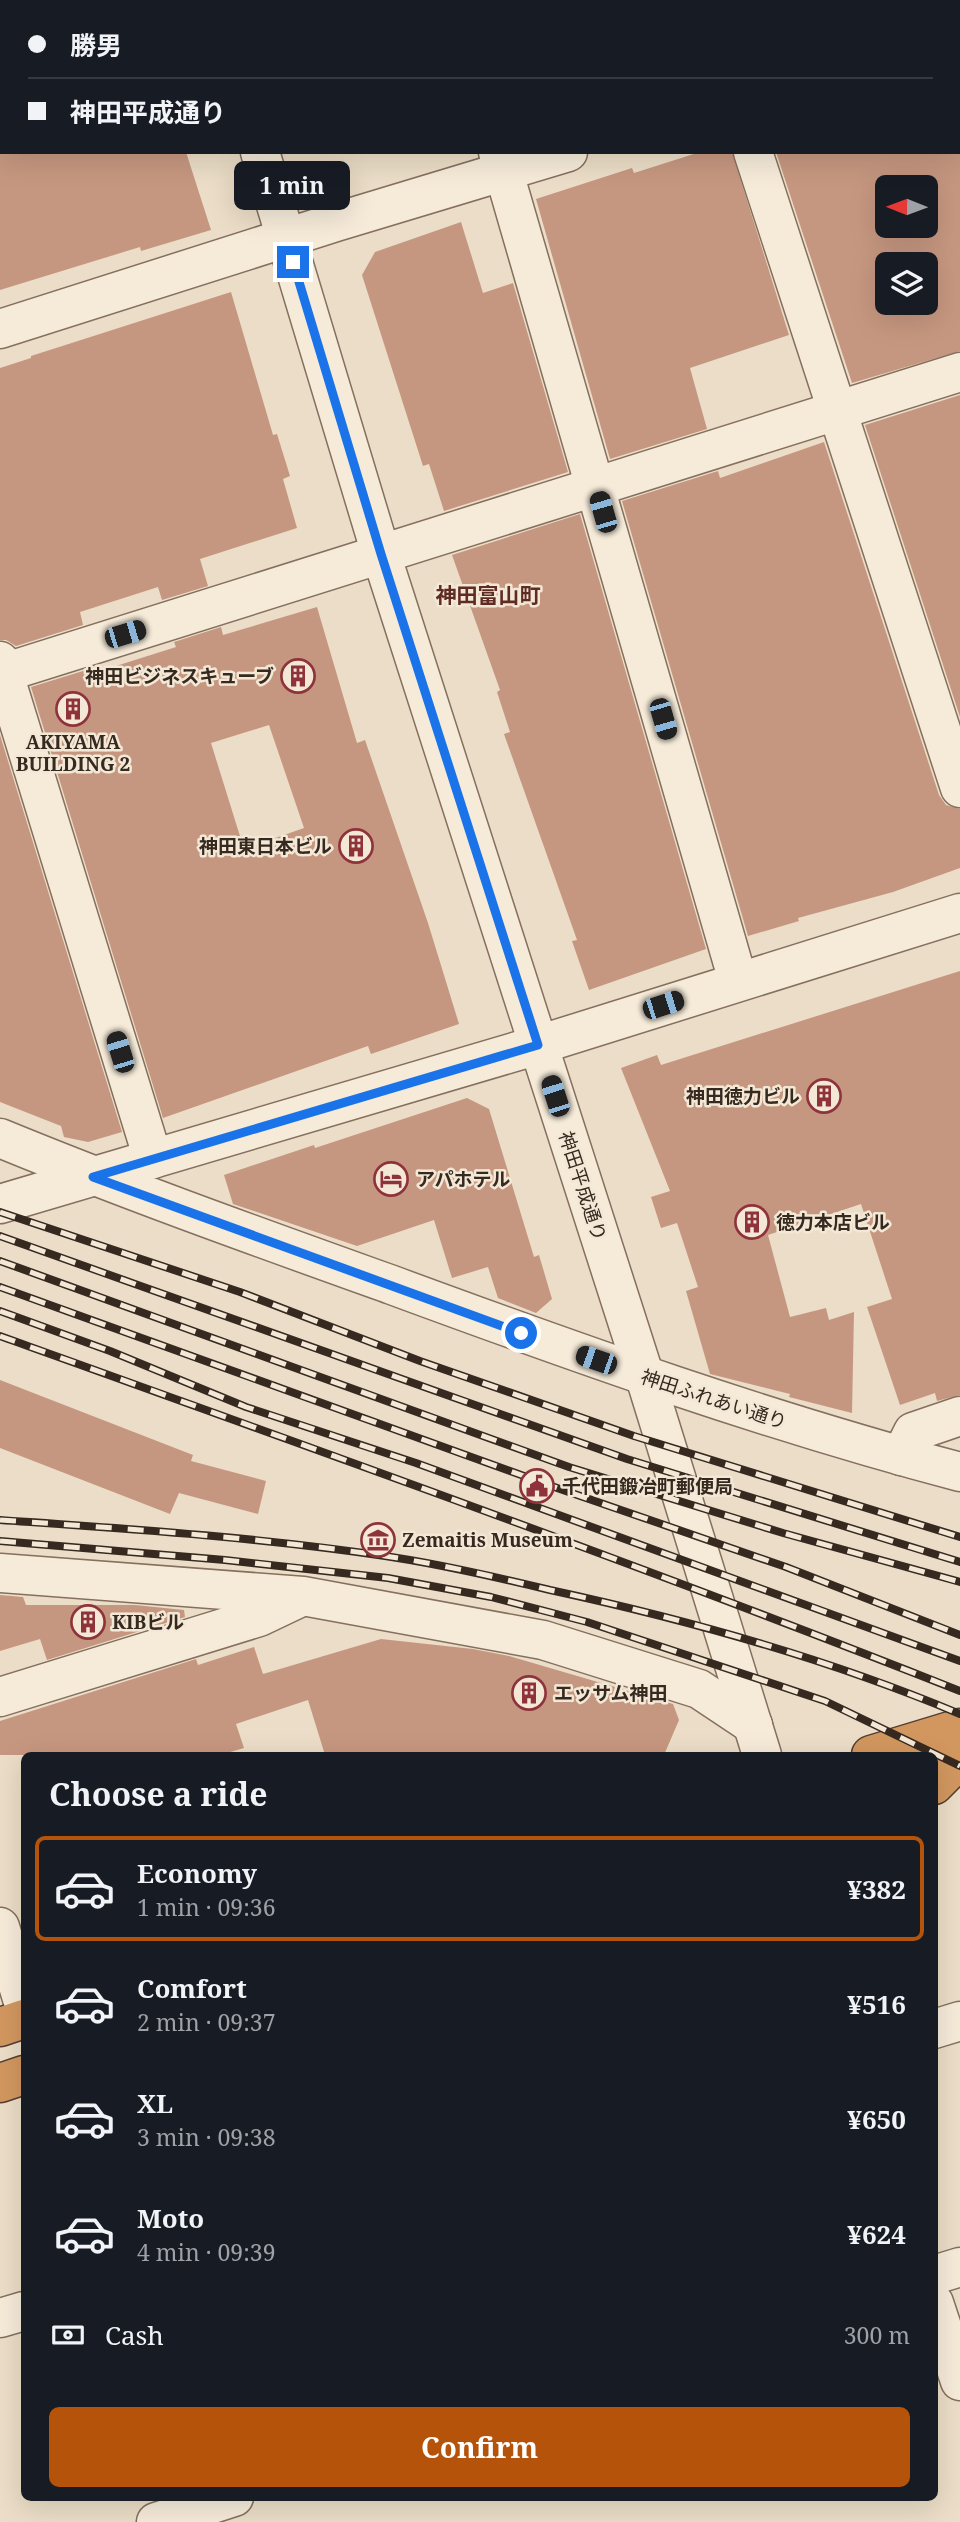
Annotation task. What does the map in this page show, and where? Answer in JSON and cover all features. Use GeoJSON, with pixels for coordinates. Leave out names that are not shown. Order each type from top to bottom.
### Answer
{"type":"FeatureCollection","features":[{"type":"Feature","properties":{"kind":"highway"},"geometry":{"type":"LineString","coordinates":[[881,1752],[960,1728]]}},
{"type":"Feature","properties":{"kind":"highway"},"geometry":{"type":"LineString","coordinates":[[938,1781],[960,1759]]}},
{"type":"Feature","properties":{"kind":"highway"},"geometry":{"type":"LineString","coordinates":[[938,1796],[960,1796]]}},
{"type":"Feature","properties":{"kind":"highway"},"geometry":{"type":"LineString","coordinates":[[0,2027],[21,2020]]}},
{"type":"Feature","properties":{"kind":"highway"},"geometry":{"type":"LineString","coordinates":[[0,2083],[21,2076]]}},
{"type":"Feature","properties":{"kind":"street","name":"神田平成通り"},"geometry":{"type":"LineString","coordinates":[[261,154],[381,554],[645,1377],[758,1740]]}},
{"type":"Feature","properties":{"kind":"street"},"geometry":{"type":"LineString","coordinates":[[0,329],[286,239],[500,162],[554,154]]}},
{"type":"Feature","properties":{"kind":"street"},"geometry":{"type":"LineString","coordinates":[[754,154],[960,788]]}},
{"type":"Feature","properties":{"kind":"street"},"geometry":{"type":"LineString","coordinates":[[500,162],[738,981]]}},
{"type":"Feature","properties":{"kind":"street"},"geometry":{"type":"LineString","coordinates":[[153,1159],[1,669],[381,554],[960,372]]}},
{"type":"Feature","properties":{"kind":"street"},"geometry":{"type":"LineString","coordinates":[[0,1204],[538,1045],[960,913]]}},
{"type":"Feature","properties":{"kind":"street","name":"神田ふれあい通り"},"geometry":{"type":"LineString","coordinates":[[0,1138],[93,1177],[645,1377],[782,1421],[960,1472]]}},
{"type":"Feature","properties":{"kind":"street"},"geometry":{"type":"LineString","coordinates":[[901,1456],[913,1432],[960,1416]]}},
{"type":"Feature","properties":{"kind":"street"},"geometry":{"type":"LineString","coordinates":[[0,1573],[303,1596],[544,1640],[699,1689],[758,1740]]}},
{"type":"Feature","properties":{"kind":"street"},"geometry":{"type":"LineString","coordinates":[[0,1697],[259,1617],[303,1596]]}},
{"type":"Feature","properties":{"kind":"street"},"geometry":{"type":"LineString","coordinates":[[0,1927],[21,1995]]}},
{"type":"Feature","properties":{"kind":"street"},"geometry":{"type":"LineString","coordinates":[[938,2028],[960,2021]]}},
{"type":"Feature","properties":{"kind":"street"},"geometry":{"type":"LineString","coordinates":[[938,2274],[960,2267]]}},
{"type":"Feature","properties":{"kind":"street"},"geometry":{"type":"LineString","coordinates":[[0,2318],[21,2312]]}},
{"type":"Feature","properties":{"kind":"street"},"geometry":{"type":"LineString","coordinates":[[938,2315],[960,2381]]}},
{"type":"Feature","properties":{"kind":"street"},"geometry":{"type":"LineString","coordinates":[[177,2514],[221,2501]]}},
{"type":"Feature","properties":{"kind":"building"},"geometry":{"type":"Polygon","coordinates":[[[0,154],[187,154],[211,230],[141,251],[140,247],[0,290],[0,154]]]}},
{"type":"Feature","properties":{"kind":"building"},"geometry":{"type":"Polygon","coordinates":[[[694,154],[733,154],[789,335],[690,368],[707,429],[610,459],[536,199],[632,168],[634,173],[694,154]]]}},
{"type":"Feature","properties":{"kind":"building"},"geometry":{"type":"Polygon","coordinates":[[[777,154],[960,154],[960,351],[852,383],[777,154]]]}},
{"type":"Feature","properties":{"kind":"building"},"geometry":{"type":"Polygon","coordinates":[[[461,222],[483,293],[513,283],[568,472],[444,511],[429,464],[423,466],[362,275],[375,252],[461,222]]]}},
{"type":"Feature","properties":{"kind":"building"},"geometry":{"type":"Polygon","coordinates":[[[231,292],[273,435],[277,434],[290,476],[283,479],[297,528],[200,559],[208,586],[162,600],[158,587],[80,612],[83,625],[16,646],[6,640],[0,640],[0,368],[231,292]]]}},
{"type":"Feature","properties":{"kind":"building"},"geometry":{"type":"Polygon","coordinates":[[[960,395],[960,717],[865,425],[960,395]]]}},
{"type":"Feature","properties":{"kind":"building"},"geometry":{"type":"Polygon","coordinates":[[[824,442],[939,795],[946,805],[960,809],[960,868],[893,892],[798,918],[799,921],[748,936],[622,501],[718,471],[720,478],[824,442]]]}},
{"type":"Feature","properties":{"kind":"building"},"geometry":{"type":"Polygon","coordinates":[[[580,514],[706,949],[589,990],[572,941],[577,940],[504,734],[510,732],[497,692],[500,690],[452,555],[580,514]]]}},
{"type":"Feature","properties":{"kind":"building"},"geometry":{"type":"Polygon","coordinates":[[[317,607],[357,743],[365,740],[428,923],[459,1024],[371,1054],[368,1046],[163,1118],[31,687],[96,667],[97,672],[176,647],[174,642],[221,627],[223,635],[317,607]],[[269,725],[211,743],[244,849],[304,828],[269,725]]]}},
{"type":"Feature","properties":{"kind":"building"},"geometry":{"type":"Polygon","coordinates":[[[0,735],[122,1132],[88,1142],[64,1137],[61,1126],[0,1102],[0,735]]]}},
{"type":"Feature","properties":{"kind":"building"},"geometry":{"type":"Polygon","coordinates":[[[960,971],[960,1395],[937,1401],[935,1393],[900,1405],[867,1307],[892,1299],[861,1204],[768,1235],[790,1317],[826,1308],[829,1320],[854,1312],[852,1413],[710,1374],[686,1291],[698,1287],[677,1223],[661,1228],[651,1197],[670,1191],[621,1068],[657,1055],[661,1065],[960,971]]]}},
{"type":"Feature","properties":{"kind":"building"},"geometry":{"type":"Polygon","coordinates":[[[467,1098],[489,1109],[534,1257],[539,1255],[552,1299],[536,1313],[498,1298],[488,1267],[452,1278],[434,1220],[357,1246],[233,1204],[224,1175],[467,1098]]]}},
{"type":"Feature","properties":{"kind":"building"},"geometry":{"type":"Polygon","coordinates":[[[0,1380],[193,1455],[191,1461],[266,1481],[258,1514],[179,1493],[170,1514],[0,1448],[0,1380]]]}},
{"type":"Feature","properties":{"kind":"building","name":"KIBビル"},"geometry":{"type":"Polygon","coordinates":[[[0,1595],[23,1597],[26,1605],[135,1605],[184,1610],[185,1617],[47,1660],[40,1639],[0,1651],[0,1595]]]}},
{"type":"Feature","properties":{"kind":"building"},"geometry":{"type":"Polygon","coordinates":[[[381,1639],[473,1649],[509,1656],[673,1704],[679,1720],[665,1752],[324,1752],[308,1700],[236,1724],[244,1748],[230,1752],[21,1752],[21,1755],[0,1755],[0,1721],[196,1659],[198,1665],[254,1647],[263,1674],[381,1639]]]}},
{"type":"Feature","properties":{"kind":"railway"},"geometry":{"type":"LineString","coordinates":[[0,1212],[240,1292],[420,1361],[634,1436],[960,1537]]}},
{"type":"Feature","properties":{"kind":"railway"},"geometry":{"type":"LineString","coordinates":[[0,1236],[627,1459],[960,1562]]}},
{"type":"Feature","properties":{"kind":"railway"},"geometry":{"type":"LineString","coordinates":[[0,1261],[569,1467],[783,1533],[960,1582]]}},
{"type":"Feature","properties":{"kind":"railway"},"geometry":{"type":"LineString","coordinates":[[0,1287],[560,1489],[786,1567],[960,1635]]}},
{"type":"Feature","properties":{"kind":"railway"},"geometry":{"type":"LineString","coordinates":[[0,1311],[110,1351],[246,1407],[416,1463],[960,1661]]}},
{"type":"Feature","properties":{"kind":"railway"},"geometry":{"type":"LineString","coordinates":[[0,1336],[602,1554],[960,1691]]}},
{"type":"Feature","properties":{"kind":"railway"},"geometry":{"type":"LineString","coordinates":[[0,1520],[289,1544],[447,1567],[706,1628],[860,1676],[960,1714]]}},
{"type":"Feature","properties":{"kind":"railway"},"geometry":{"type":"LineString","coordinates":[[0,1541],[225,1560],[388,1578],[491,1597],[587,1622],[825,1701],[931,1752]]}},
{"type":"Feature","properties":{"kind":"railway"},"geometry":{"type":"LineString","coordinates":[[938,1755],[960,1766]]}},
{"type":"Feature","properties":{"kind":"place","name":"神田ビジネスキューブ"},"geometry":{"type":"Point","coordinates":[298,676]}},
{"type":"Feature","properties":{"kind":"place","name":"AKIYAMA BUILDING 2"},"geometry":{"type":"Point","coordinates":[73,709]}},
{"type":"Feature","properties":{"kind":"place","name":"神田東日本ビル"},"geometry":{"type":"Point","coordinates":[356,846]}},
{"type":"Feature","properties":{"kind":"place","name":"神田徳力ビル"},"geometry":{"type":"Point","coordinates":[824,1096]}},
{"type":"Feature","properties":{"kind":"place","name":"アパホテル"},"geometry":{"type":"Point","coordinates":[391,1179]}},
{"type":"Feature","properties":{"kind":"place","name":"徳力本店ビル"},"geometry":{"type":"Point","coordinates":[752,1222]}},
{"type":"Feature","properties":{"kind":"place","name":"千代田鍛冶町郵便局"},"geometry":{"type":"Point","coordinates":[537,1486]}},
{"type":"Feature","properties":{"kind":"place","name":"Zemaitis Museum"},"geometry":{"type":"Point","coordinates":[378,1540]}},
{"type":"Feature","properties":{"kind":"place","name":"KIBビル"},"geometry":{"type":"Point","coordinates":[88,1622]}},
{"type":"Feature","properties":{"kind":"place","name":"エッサム神田"},"geometry":{"type":"Point","coordinates":[529,1693]}},
{"type":"Feature","properties":{"kind":"district","name":"神田富山町"},"geometry":{"type":"Point","coordinates":[488,596]}},
{"type":"Feature","properties":{"kind":"route"},"geometry":{"type":"LineString","coordinates":[[293,262],[381,554],[538,1045],[93,1177],[521,1333]]}}]}
